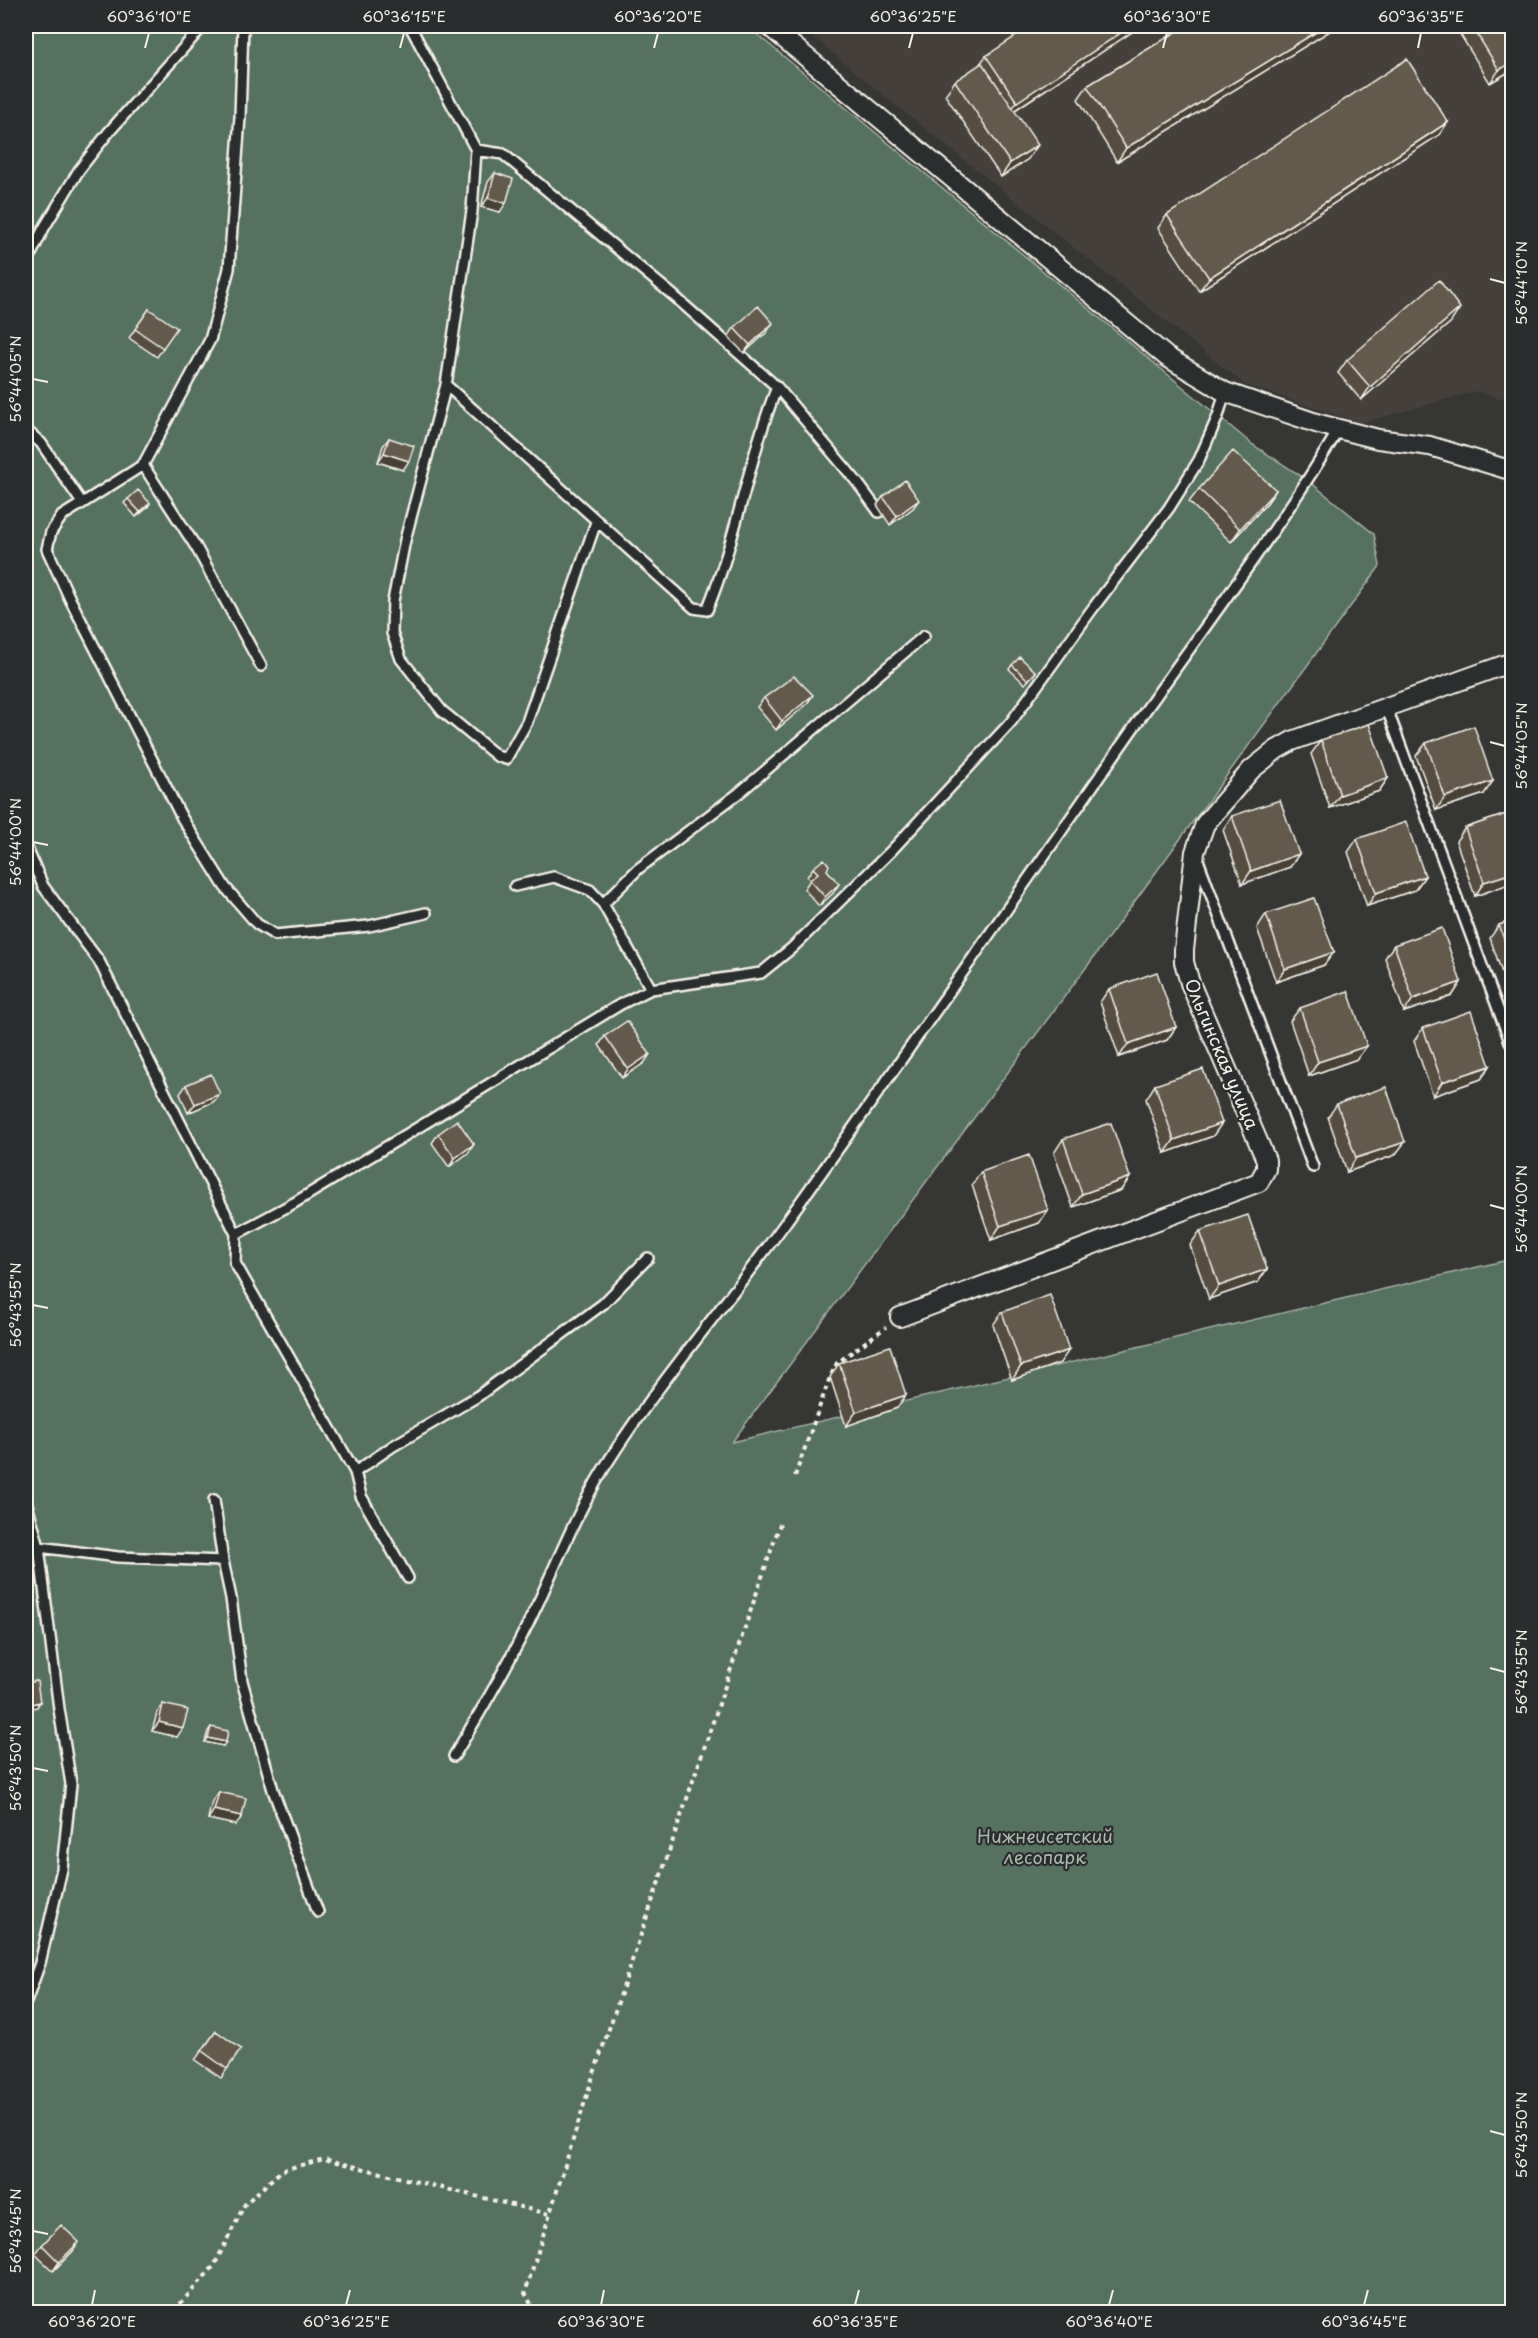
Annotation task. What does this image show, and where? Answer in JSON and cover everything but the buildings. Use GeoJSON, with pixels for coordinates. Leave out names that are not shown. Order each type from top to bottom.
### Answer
{"type":"FeatureCollection","features":[{"type":"Feature","properties":{"kind":"street"},"geometry":{"type":"LineString","coordinates":[[769,26],[1167,357],[1225,392],[1339,429],[1378,439],[1430,446],[1506,469],[1512,467]]}},
{"type":"Feature","properties":{"kind":"street","name":"Ольгинская улица"},"geometry":{"type":"LineString","coordinates":[[900,1317],[1259,1182],[1264,1176],[1266,1160],[1190,983],[1184,962],[1195,852],[1205,824],[1242,779],[1263,760],[1292,741],[1387,709],[1512,662]]}},
{"type":"Feature","properties":{"kind":"lane"},"geometry":{"type":"LineString","coordinates":[[26,264],[44,228],[79,170],[122,117],[203,26]]}},
{"type":"Feature","properties":{"kind":"lane"},"geometry":{"type":"LineString","coordinates":[[243,26],[240,117],[229,269],[210,340],[143,465],[62,516],[51,532],[48,549],[69,599],[182,818],[225,887],[257,924],[275,935],[369,926],[426,913]]}},
{"type":"Feature","properties":{"kind":"lane"},"geometry":{"type":"LineString","coordinates":[[410,26],[476,150],[472,211],[446,386],[405,540],[393,601],[392,633],[401,659],[442,711],[497,756],[506,759],[527,722],[596,522]]}},
{"type":"Feature","properties":{"kind":"lane"},"geometry":{"type":"LineString","coordinates":[[476,150],[503,154],[674,296],[777,387],[857,482],[879,512]]}},
{"type":"Feature","properties":{"kind":"lane"},"geometry":{"type":"LineString","coordinates":[[446,386],[694,608],[707,610],[720,581],[764,420],[777,387]]}},
{"type":"Feature","properties":{"kind":"lane"},"geometry":{"type":"LineString","coordinates":[[236,1234],[294,1203],[621,1004],[651,989],[760,973],[792,948],[891,851],[1011,722],[1169,508],[1199,460],[1218,416],[1225,392]]}},
{"type":"Feature","properties":{"kind":"lane"},"geometry":{"type":"LineString","coordinates":[[454,1756],[521,1636],[566,1539],[605,1468],[648,1403],[781,1228],[1149,706],[1253,564],[1339,429]]}},
{"type":"Feature","properties":{"kind":"lane"},"geometry":{"type":"LineString","coordinates":[[26,430],[41,443],[82,503]]}},
{"type":"Feature","properties":{"kind":"lane"},"geometry":{"type":"LineString","coordinates":[[143,465],[196,547],[261,666]]}},
{"type":"Feature","properties":{"kind":"lane"},"geometry":{"type":"LineString","coordinates":[[603,904],[638,869],[740,793],[924,636]]}},
{"type":"Feature","properties":{"kind":"lane"},"geometry":{"type":"LineString","coordinates":[[1387,709],[1511,1044]]}},
{"type":"Feature","properties":{"kind":"lane"},"geometry":{"type":"LineString","coordinates":[[26,846],[43,886],[99,961],[236,1234],[235,1263],[355,1472],[361,1496],[408,1578]]}},
{"type":"Feature","properties":{"kind":"lane"},"geometry":{"type":"LineString","coordinates":[[1195,852],[1314,1167]]}},
{"type":"Feature","properties":{"kind":"lane"},"geometry":{"type":"LineString","coordinates":[[515,886],[554,877],[590,890],[603,904],[651,989]]}},
{"type":"Feature","properties":{"kind":"lane"},"geometry":{"type":"LineString","coordinates":[[355,1472],[393,1446],[478,1396],[603,1304],[648,1258]]}},
{"type":"Feature","properties":{"kind":"lane"},"geometry":{"type":"LineString","coordinates":[[214,1500],[231,1598],[242,1681],[273,1790],[318,1912]]}},
{"type":"Feature","properties":{"kind":"lane"},"geometry":{"type":"LineString","coordinates":[[26,1501],[39,1547],[59,1709],[71,1784],[62,1869],[40,1963],[26,2002]]}},
{"type":"Feature","properties":{"kind":"lane"},"geometry":{"type":"LineString","coordinates":[[39,1547],[118,1557],[223,1561]]}},
{"type":"Feature","properties":{"kind":"path"},"geometry":{"type":"LineString","coordinates":[[795,1476],[837,1363],[900,1317]]}},
{"type":"Feature","properties":{"kind":"path"},"geometry":{"type":"LineString","coordinates":[[535,2313],[525,2292],[596,2068],[780,1524]]}},
{"type":"Feature","properties":{"kind":"path"},"geometry":{"type":"LineString","coordinates":[[176,2313],[180,2304],[214,2266],[245,2204],[282,2170],[324,2159],[550,2214]]}},
{"type":"Feature","properties":{"kind":"shaded area"},"geometry":{"type":"Polygon","coordinates":[[[800,26],[1512,26],[1512,395],[1500,399],[1477,391],[1361,423],[1244,384],[800,26]]]}},
{"type":"Feature","properties":{"kind":"green space","name":"Нижнеисетский лесопарк"},"geometry":{"type":"Polygon","coordinates":[[[26,26],[747,26],[1253,445],[1309,481],[1374,534],[1380,566],[1091,961],[732,1442],[1512,1259],[1512,2312],[26,2312],[26,26]]]}}]}
